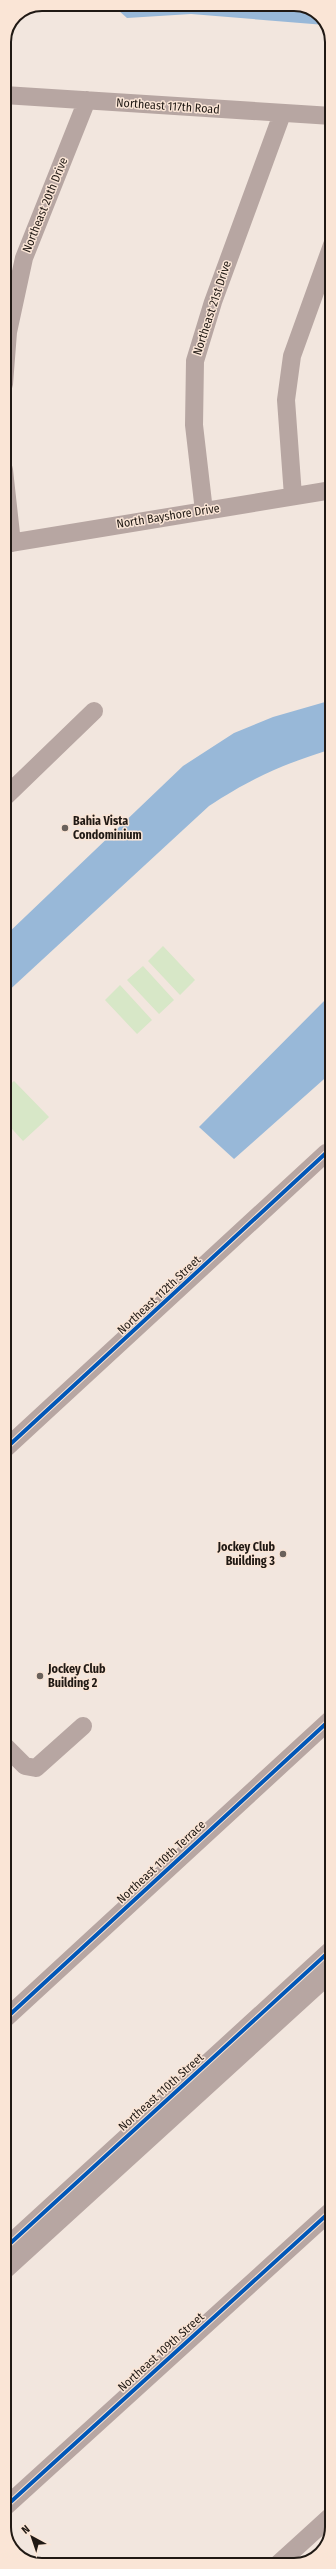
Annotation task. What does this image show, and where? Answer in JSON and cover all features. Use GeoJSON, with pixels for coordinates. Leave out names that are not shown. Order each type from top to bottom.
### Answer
{"type":"FeatureCollection","features":[{"type":"Feature","properties":{"kind":"street","name":"Northeast 117th Road"},"geometry":{"type":"LineString","coordinates":[[11,95],[325,116]]}},
{"type":"Feature","properties":{"kind":"street","name":"Northeast 20th Drive"},"geometry":{"type":"LineString","coordinates":[[11,318],[24,258],[87,100]]}},
{"type":"Feature","properties":{"kind":"street","name":"Northeast 21st Drive"},"geometry":{"type":"LineString","coordinates":[[204,511],[194,425],[195,361],[213,302],[282,114]]}},
{"type":"Feature","properties":{"kind":"street"},"geometry":{"type":"LineString","coordinates":[[293,496],[286,400],[292,356],[325,264]]}},
{"type":"Feature","properties":{"kind":"street","name":"North Bayshore Drive"},"geometry":{"type":"LineString","coordinates":[[11,543],[325,491]]}},
{"type":"Feature","properties":{"kind":"street"},"geometry":{"type":"LineString","coordinates":[[11,791],[94,711]]}},
{"type":"Feature","properties":{"kind":"street","name":"Northeast 112th Street"},"geometry":{"type":"LineString","coordinates":[[11,1444],[325,1154]]}},
{"type":"Feature","properties":{"kind":"street","name":"Northeast 110th Terrace"},"geometry":{"type":"LineString","coordinates":[[11,2014],[325,1724]]}},
{"type":"Feature","properties":{"kind":"street"},"geometry":{"type":"LineString","coordinates":[[11,1752],[25,1766],[36,1768],[83,1726]]}},
{"type":"Feature","properties":{"kind":"street","name":"Northeast 110th Street"},"geometry":{"type":"LineString","coordinates":[[11,2243],[325,1955]]}},
{"type":"Feature","properties":{"kind":"street"},"geometry":{"type":"LineString","coordinates":[[11,2265],[325,1978]]}},
{"type":"Feature","properties":{"kind":"street","name":"Northeast 109th Street"},"geometry":{"type":"LineString","coordinates":[[11,2502],[325,2216]]}},
{"type":"Feature","properties":{"kind":"street"},"geometry":{"type":"LineString","coordinates":[[285,2558],[325,2521]]}},
{"type":"Feature","properties":{"kind":"green space"},"geometry":{"type":"Polygon","coordinates":[[[163,946],[195,980],[180,995],[148,961],[163,946]]]}},
{"type":"Feature","properties":{"kind":"green space"},"geometry":{"type":"Polygon","coordinates":[[[143,966],[174,1000],[159,1014],[127,980],[143,966]]]}},
{"type":"Feature","properties":{"kind":"green space"},"geometry":{"type":"Polygon","coordinates":[[[120,985],[152,1020],[137,1034],[105,1000],[120,985]]]}},
{"type":"Feature","properties":{"kind":"green space"},"geometry":{"type":"Polygon","coordinates":[[[14,1081],[49,1117],[23,1141],[11,1128],[11,1084],[14,1081]]]}},
{"type":"Feature","properties":{"kind":"water"},"geometry":{"type":"Polygon","coordinates":[[[71,11],[104,11],[91,12],[71,11]]]}},
{"type":"Feature","properties":{"kind":"water"},"geometry":{"type":"Polygon","coordinates":[[[119,11],[296,11],[306,13],[320,25],[191,14],[127,18],[119,11]]]}},
{"type":"Feature","properties":{"kind":"water"},"geometry":{"type":"Polygon","coordinates":[[[325,702],[325,751],[298,760],[268,773],[239,787],[209,806],[11,989],[11,930],[183,766],[234,733],[273,717],[325,702]]]}},
{"type":"Feature","properties":{"kind":"water"},"geometry":{"type":"Polygon","coordinates":[[[325,1000],[325,1078],[234,1159],[199,1127],[325,1000]]]}},
{"type":"Feature","properties":{"kind":"cycle path"},"geometry":{"type":"LineString","coordinates":[[11,1444],[325,1154]]}},
{"type":"Feature","properties":{"kind":"cycle path"},"geometry":{"type":"LineString","coordinates":[[11,2014],[325,1724]]}},
{"type":"Feature","properties":{"kind":"cycle path"},"geometry":{"type":"LineString","coordinates":[[11,2243],[325,1955]]}},
{"type":"Feature","properties":{"kind":"cycle path"},"geometry":{"type":"LineString","coordinates":[[11,2502],[325,2216]]}},
{"type":"Feature","properties":{"kind":"place","name":"Bahia Vista Condominium"},"geometry":{"type":"Point","coordinates":[65,828]}},
{"type":"Feature","properties":{"kind":"place","name":"Jockey Club Building 3"},"geometry":{"type":"Point","coordinates":[283,1554]}},
{"type":"Feature","properties":{"kind":"place","name":"Jockey Club Building 2"},"geometry":{"type":"Point","coordinates":[40,1676]}}]}
